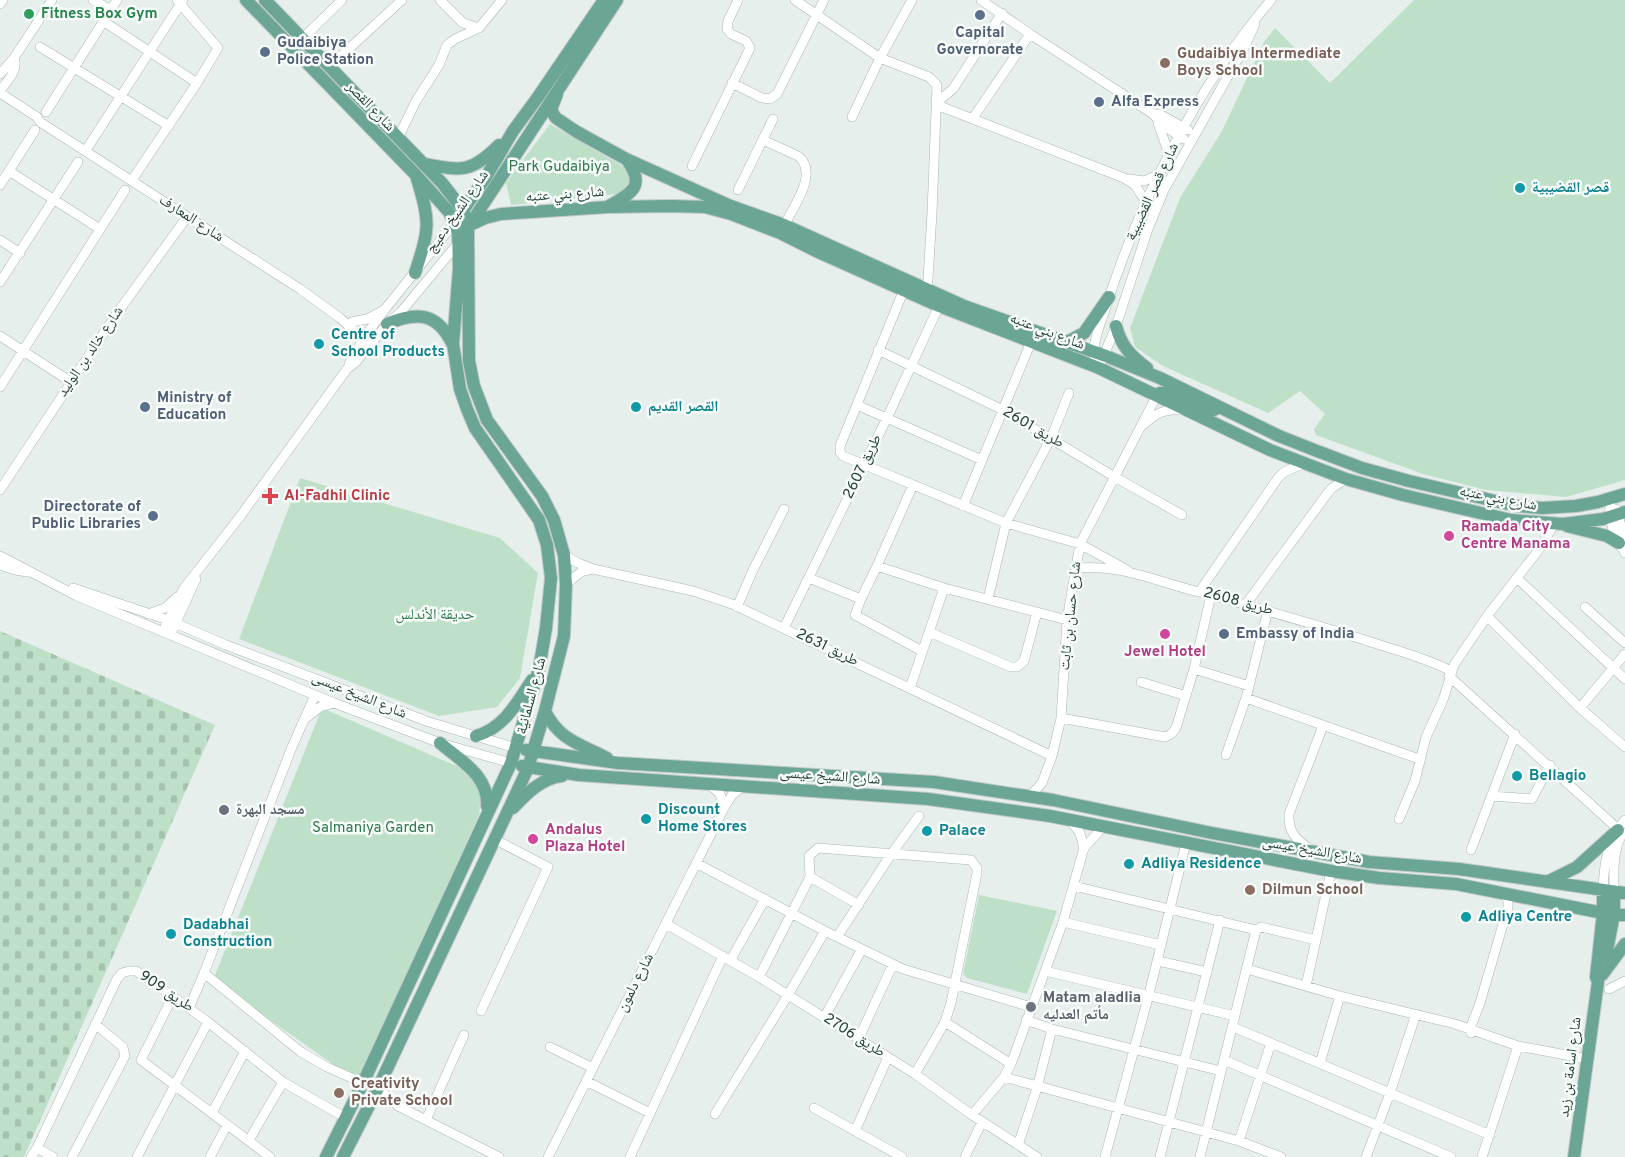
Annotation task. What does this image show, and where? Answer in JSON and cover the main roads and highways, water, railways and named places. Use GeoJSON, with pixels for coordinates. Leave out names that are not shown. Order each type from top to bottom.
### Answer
{"type":"FeatureCollection","features":[{"type":"Feature","properties":{"kind":"main road","name":"شارع القصر"},"geometry":{"type":"LineString","coordinates":[[246,0],[441,201],[455,222],[459,242]]}},
{"type":"Feature","properties":{"kind":"main road","name":"شارع القصر"},"geometry":{"type":"LineString","coordinates":[[265,0],[425,164],[463,210],[468,226]]}},
{"type":"Feature","properties":{"kind":"main road","name":"شارع الشيخ دعيج"},"geometry":{"type":"LineString","coordinates":[[455,222],[486,177],[513,131],[604,0]]}},
{"type":"Feature","properties":{"kind":"main road","name":"شارع الشيخ دعيج"},"geometry":{"type":"LineString","coordinates":[[459,242],[617,0]]}},
{"type":"Feature","properties":{"kind":"main road","name":"شارع بني عتبه"},"geometry":{"type":"LineString","coordinates":[[557,94],[552,107],[556,118],[626,159],[905,286],[1106,356],[1160,378],[1279,436],[1362,468],[1517,506],[1542,508],[1576,506],[1625,494]]}},
{"type":"Feature","properties":{"kind":"main road"},"geometry":{"type":"LineString","coordinates":[[425,164],[450,169],[465,169],[490,154],[513,131]]}},
{"type":"Feature","properties":{"kind":"main road"},"geometry":{"type":"LineString","coordinates":[[608,207],[627,196],[637,183],[636,175],[626,159]]}},
{"type":"Feature","properties":{"kind":"main road"},"geometry":{"type":"LineString","coordinates":[[415,273],[427,237],[428,224],[416,175]]}},
{"type":"Feature","properties":{"kind":"main road","name":"شارع بني عتبه"},"geometry":{"type":"LineString","coordinates":[[468,226],[501,214],[608,207],[705,207],[782,229]]}},
{"type":"Feature","properties":{"kind":"main road"},"geometry":{"type":"LineString","coordinates":[[455,222],[468,226]]}},
{"type":"Feature","properties":{"kind":"main road","name":"شارع السلمانية"},"geometry":{"type":"LineString","coordinates":[[343,1157],[378,1088],[528,768],[564,636],[566,584],[564,555],[554,520],[542,496],[487,420],[474,386],[469,362],[468,226]]}},
{"type":"Feature","properties":{"kind":"main road","name":"شارع السلمانية"},"geometry":{"type":"LineString","coordinates":[[326,1157],[363,1083],[487,810],[511,763],[539,669],[546,628],[551,578],[547,545],[535,512],[476,428],[460,389],[453,344],[459,242]]}},
{"type":"Feature","properties":{"kind":"main road","name":"شارع بني عتبه"},"geometry":{"type":"LineString","coordinates":[[927,295],[939,306],[1097,367],[1270,450],[1346,479],[1511,520],[1559,524],[1617,515]]}},
{"type":"Feature","properties":{"kind":"main road"},"geometry":{"type":"LineString","coordinates":[[1067,342],[1084,333],[1109,297]]}},
{"type":"Feature","properties":{"kind":"main road"},"geometry":{"type":"LineString","coordinates":[[387,324],[404,316],[414,315],[431,319],[446,331],[453,344]]}},
{"type":"Feature","properties":{"kind":"main road"},"geometry":{"type":"LineString","coordinates":[[1116,326],[1119,339],[1128,353],[1160,378]]}},
{"type":"Feature","properties":{"kind":"main road"},"geometry":{"type":"LineString","coordinates":[[1156,394],[1169,392],[1206,408],[1224,409]]}},
{"type":"Feature","properties":{"kind":"main road"},"geometry":{"type":"LineString","coordinates":[[1270,450],[1279,436]]}},
{"type":"Feature","properties":{"kind":"main road"},"geometry":{"type":"LineString","coordinates":[[1559,524],[1599,533],[1623,545]]}},
{"type":"Feature","properties":{"kind":"main road"},"geometry":{"type":"LineString","coordinates":[[477,736],[486,733],[507,716],[539,669]]}},
{"type":"Feature","properties":{"kind":"main road"},"geometry":{"type":"LineString","coordinates":[[545,711],[556,730],[564,737],[618,763]]}},
{"type":"Feature","properties":{"kind":"main road"},"geometry":{"type":"LineString","coordinates":[[440,743],[480,778],[487,791],[487,810]]}},
{"type":"Feature","properties":{"kind":"main road","name":"شارع الشيخ عيسى"},"geometry":{"type":"LineString","coordinates":[[516,748],[618,763],[934,783],[1046,799],[1369,862],[1459,869],[1614,892]]}},
{"type":"Feature","properties":{"kind":"main road","name":"شارع الشيخ عيسى"},"geometry":{"type":"LineString","coordinates":[[511,763],[528,768],[579,775],[928,800],[1070,820],[1331,871],[1379,878],[1456,884],[1614,914]]}},
{"type":"Feature","properties":{"kind":"main road"},"geometry":{"type":"LineString","coordinates":[[506,815],[526,794],[552,777],[579,775]]}},
{"type":"Feature","properties":{"kind":"main road"},"geometry":{"type":"LineString","coordinates":[[1546,882],[1577,867],[1622,827]]}},
{"type":"Feature","properties":{"kind":"main road","name":"شارع اسامة بن زيد"},"geometry":{"type":"LineString","coordinates":[[1575,1157],[1588,1059],[1614,914],[1614,892]]}},
{"type":"Feature","properties":{"kind":"main road"},"geometry":{"type":"LineString","coordinates":[[1603,982],[1625,944]]}},
{"type":"Feature","properties":{"kind":"place","name":"Fitness Box Gym"},"geometry":{"type":"Point","coordinates":[29,14]}},
{"type":"Feature","properties":{"kind":"place","name":"Capital Governorate"},"geometry":{"type":"Point","coordinates":[980,15]}},
{"type":"Feature","properties":{"kind":"place","name":"Gudaibiya Police Station"},"geometry":{"type":"Point","coordinates":[265,52]}},
{"type":"Feature","properties":{"kind":"place","name":"Gudaibiya Intermediate Boys School"},"geometry":{"type":"Point","coordinates":[1165,63]}},
{"type":"Feature","properties":{"kind":"place","name":"Alfa Express"},"geometry":{"type":"Point","coordinates":[1099,102]}},
{"type":"Feature","properties":{"kind":"place","name":"قصر القضيبية"},"geometry":{"type":"Point","coordinates":[1520,188]}},
{"type":"Feature","properties":{"kind":"place","name":"Centre of School Products"},"geometry":{"type":"Point","coordinates":[319,344]}},
{"type":"Feature","properties":{"kind":"place","name":"Ministry of Education"},"geometry":{"type":"Point","coordinates":[145,407]}},
{"type":"Feature","properties":{"kind":"place","name":"القصر القديم"},"geometry":{"type":"Point","coordinates":[636,407]}},
{"type":"Feature","properties":{"kind":"place","name":"Al-Fadhil Clinic"},"geometry":{"type":"Point","coordinates":[270,496]}},
{"type":"Feature","properties":{"kind":"place","name":"Directorate of Public Libraries"},"geometry":{"type":"Point","coordinates":[153,516]}},
{"type":"Feature","properties":{"kind":"place","name":"Ramada City Centre Manama"},"geometry":{"type":"Point","coordinates":[1449,536]}},
{"type":"Feature","properties":{"kind":"place","name":"Jewel Hotel"},"geometry":{"type":"Point","coordinates":[1165,634]}},
{"type":"Feature","properties":{"kind":"place","name":"Embassy of India"},"geometry":{"type":"Point","coordinates":[1224,634]}},
{"type":"Feature","properties":{"kind":"place","name":"Bellagio"},"geometry":{"type":"Point","coordinates":[1517,776]}},
{"type":"Feature","properties":{"kind":"place","name":"مسجد البهرة"},"geometry":{"type":"Point","coordinates":[224,810]}},
{"type":"Feature","properties":{"kind":"place","name":"Discount Home Stores"},"geometry":{"type":"Point","coordinates":[646,819]}},
{"type":"Feature","properties":{"kind":"place","name":"Palace"},"geometry":{"type":"Point","coordinates":[927,831]}},
{"type":"Feature","properties":{"kind":"place","name":"Andalus Plaza Hotel"},"geometry":{"type":"Point","coordinates":[533,839]}},
{"type":"Feature","properties":{"kind":"place","name":"Adliya Residence"},"geometry":{"type":"Point","coordinates":[1129,864]}},
{"type":"Feature","properties":{"kind":"place","name":"Dilmun School"},"geometry":{"type":"Point","coordinates":[1250,890]}},
{"type":"Feature","properties":{"kind":"place","name":"Adliya Centre"},"geometry":{"type":"Point","coordinates":[1466,917]}},
{"type":"Feature","properties":{"kind":"place","name":"Dadabhai Construction"},"geometry":{"type":"Point","coordinates":[171,934]}},
{"type":"Feature","properties":{"kind":"place","name":"Matam aladlia مأتم العدليه"},"geometry":{"type":"Point","coordinates":[1031,1007]}},
{"type":"Feature","properties":{"kind":"place","name":"Creativity Private School"},"geometry":{"type":"Point","coordinates":[339,1093]}},
{"type":"Feature","properties":{"kind":"park label","name":"Park Gudaibiya"},"geometry":{"type":"Point","coordinates":[559,167]}},
{"type":"Feature","properties":{"kind":"park label","name":"حديقة الأندلس"},"geometry":{"type":"Point","coordinates":[435,615]}},
{"type":"Feature","properties":{"kind":"park label","name":"Salmaniya Garden"},"geometry":{"type":"Point","coordinates":[373,828]}}]}
